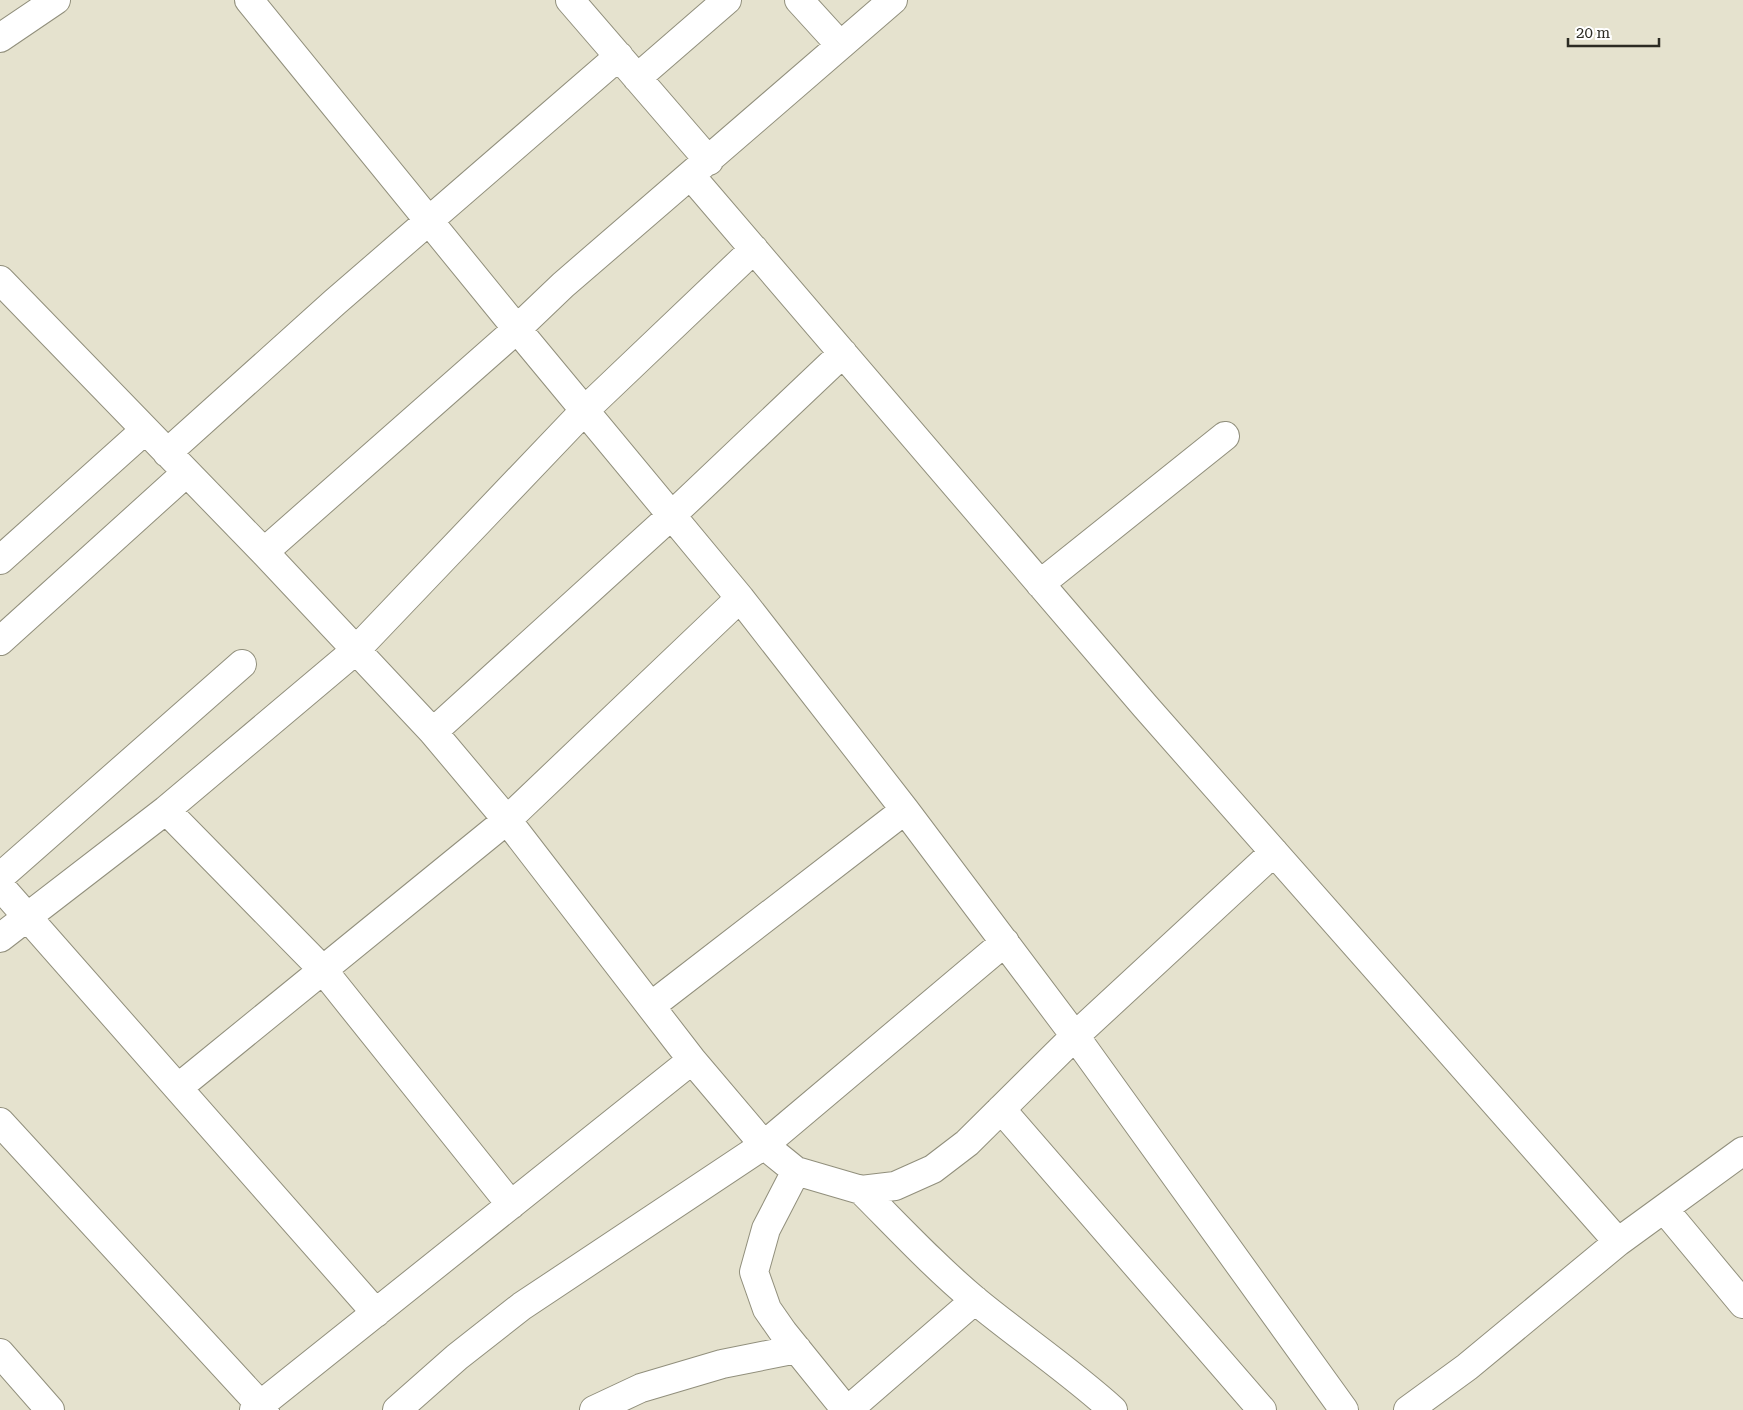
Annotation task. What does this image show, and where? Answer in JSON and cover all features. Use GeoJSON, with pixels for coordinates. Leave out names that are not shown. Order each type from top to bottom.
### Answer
{"type":"FeatureCollection","features":[{"type":"Feature","properties":{"kind":"street"},"geometry":{"type":"LineString","coordinates":[[0,38],[56,0]]}},
{"type":"Feature","properties":{"kind":"street"},"geometry":{"type":"LineString","coordinates":[[249,0],[517,329],[740,598],[905,810],[1075,1036],[1344,1410]]}},
{"type":"Feature","properties":{"kind":"street"},"geometry":{"type":"LineString","coordinates":[[570,0],[637,78],[754,249],[1040,584],[1618,1242]]}},
{"type":"Feature","properties":{"kind":"street"},"geometry":{"type":"LineString","coordinates":[[637,78],[727,0]]}},
{"type":"Feature","properties":{"kind":"street"},"geometry":{"type":"LineString","coordinates":[[799,0],[840,46]]}},
{"type":"Feature","properties":{"kind":"street"},"geometry":{"type":"LineString","coordinates":[[264,552],[517,329],[562,285],[893,0]]}},
{"type":"Feature","properties":{"kind":"street"},"geometry":{"type":"LineString","coordinates":[[167,453],[328,308],[619,56]]}},
{"type":"Feature","properties":{"kind":"street"},"geometry":{"type":"LineString","coordinates":[[0,938],[166,810],[356,650],[585,410],[754,249]]}},
{"type":"Feature","properties":{"kind":"street"},"geometry":{"type":"LineString","coordinates":[[0,280],[264,552],[433,732],[507,820],[692,1060],[764,1145],[796,1171],[861,1190],[895,1186],[933,1169],[967,1143],[1075,1036],[1274,852]]}},
{"type":"Feature","properties":{"kind":"street"},"geometry":{"type":"LineString","coordinates":[[433,732],[672,515],[843,353]]}},
{"type":"Feature","properties":{"kind":"street"},"geometry":{"type":"LineString","coordinates":[[0,560],[146,430]]}},
{"type":"Feature","properties":{"kind":"street"},"geometry":{"type":"LineString","coordinates":[[1040,584],[1225,436]]}},
{"type":"Feature","properties":{"kind":"street"},"geometry":{"type":"LineString","coordinates":[[0,641],[186,472]]}},
{"type":"Feature","properties":{"kind":"street"},"geometry":{"type":"LineString","coordinates":[[179,1088],[507,820],[740,598]]}},
{"type":"Feature","properties":{"kind":"street"},"geometry":{"type":"LineString","coordinates":[[0,877],[242,664]]}},
{"type":"Feature","properties":{"kind":"street"},"geometry":{"type":"LineString","coordinates":[[166,810],[322,970],[511,1205]]}},
{"type":"Feature","properties":{"kind":"street"},"geometry":{"type":"LineString","coordinates":[[650,1006],[905,810]]}},
{"type":"Feature","properties":{"kind":"street"},"geometry":{"type":"LineString","coordinates":[[0,886],[376,1313]]}},
{"type":"Feature","properties":{"kind":"street"},"geometry":{"type":"LineString","coordinates":[[397,1410],[457,1357],[522,1306],[764,1145],[1005,942]]}},
{"type":"Feature","properties":{"kind":"street"},"geometry":{"type":"LineString","coordinates":[[0,1122],[259,1408],[692,1060]]}},
{"type":"Feature","properties":{"kind":"street"},"geometry":{"type":"LineString","coordinates":[[1001,1109],[1262,1410]]}},
{"type":"Feature","properties":{"kind":"street"},"geometry":{"type":"LineString","coordinates":[[1408,1410],[1467,1367],[1618,1242],[1743,1151]]}},
{"type":"Feature","properties":{"kind":"street"},"geometry":{"type":"LineString","coordinates":[[796,1171],[766,1229],[754,1272],[767,1309],[847,1410],[975,1300]]}},
{"type":"Feature","properties":{"kind":"street"},"geometry":{"type":"LineString","coordinates":[[861,1190],[936,1265],[975,1300],[1087,1386],[1113,1410]]}},
{"type":"Feature","properties":{"kind":"street"},"geometry":{"type":"LineString","coordinates":[[1664,1209],[1743,1304]]}},
{"type":"Feature","properties":{"kind":"street"},"geometry":{"type":"LineString","coordinates":[[594,1410],[641,1388],[722,1364],[797,1349]]}},
{"type":"Feature","properties":{"kind":"street"},"geometry":{"type":"LineString","coordinates":[[0,1353],[50,1410]]}}]}
